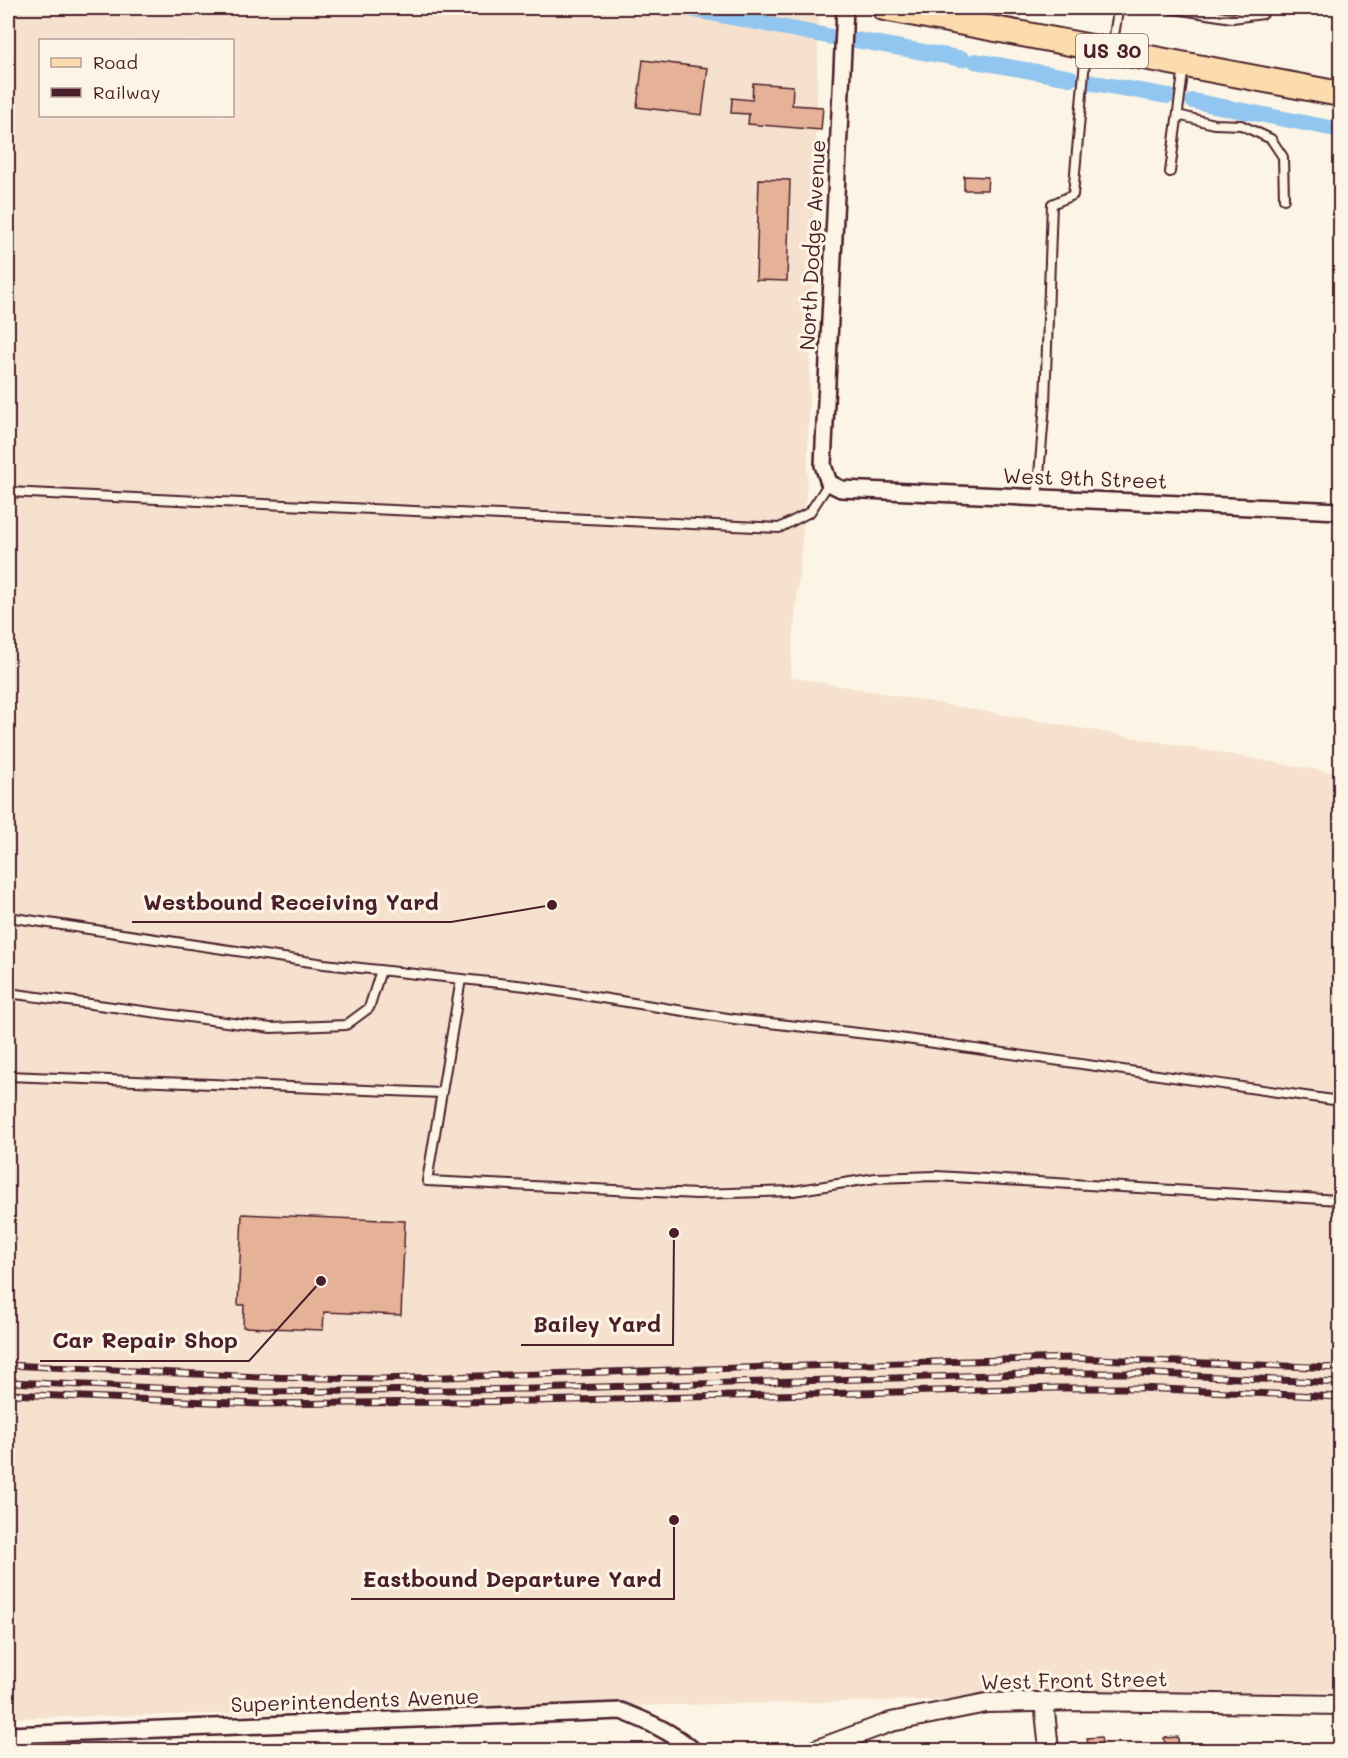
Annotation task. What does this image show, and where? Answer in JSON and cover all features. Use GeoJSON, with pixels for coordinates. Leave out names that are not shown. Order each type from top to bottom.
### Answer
{"type":"FeatureCollection","features":[{"type":"Feature","properties":{"kind":"main road","name":"US 30"},"geometry":{"type":"LineString","coordinates":[[884,8],[1341,94]]}},
{"type":"Feature","properties":{"kind":"street","name":"North Dodge Avenue"},"geometry":{"type":"LineString","coordinates":[[829,483],[823,465],[845,8]]}},
{"type":"Feature","properties":{"kind":"street","name":"West 9th Street"},"geometry":{"type":"LineString","coordinates":[[829,483],[841,489],[1341,511]]}},
{"type":"Feature","properties":{"kind":"street","name":"West Front Street"},"geometry":{"type":"LineString","coordinates":[[815,1750],[867,1730],[922,1714],[986,1703],[1044,1701],[1341,1705]]}},
{"type":"Feature","properties":{"kind":"street"},"geometry":{"type":"LineString","coordinates":[[1044,1701],[1049,1750]]}},
{"type":"Feature","properties":{"kind":"street","name":"Superintendents Avenue"},"geometry":{"type":"LineString","coordinates":[[8,1735],[621,1711],[656,1726],[693,1750]]}},
{"type":"Feature","properties":{"kind":"lane"},"geometry":{"type":"LineString","coordinates":[[1111,51],[1118,11],[1123,8]]}},
{"type":"Feature","properties":{"kind":"lane"},"geometry":{"type":"LineString","coordinates":[[1169,8],[1232,18],[1263,14],[1265,8]]}},
{"type":"Feature","properties":{"kind":"lane"},"geometry":{"type":"LineString","coordinates":[[1037,499],[1045,403],[1053,204],[1073,195],[1086,46]]}},
{"type":"Feature","properties":{"kind":"lane"},"geometry":{"type":"LineString","coordinates":[[1170,172],[1185,65]]}},
{"type":"Feature","properties":{"kind":"lane"},"geometry":{"type":"LineString","coordinates":[[1178,115],[1214,124],[1241,125],[1271,139],[1283,157],[1284,199]]}},
{"type":"Feature","properties":{"kind":"lane"},"geometry":{"type":"LineString","coordinates":[[8,492],[779,528],[810,512],[829,483]]}},
{"type":"Feature","properties":{"kind":"lane"},"geometry":{"type":"LineString","coordinates":[[8,917],[381,970],[526,986],[734,1019],[885,1036],[1341,1101]]}},
{"type":"Feature","properties":{"kind":"lane"},"geometry":{"type":"LineString","coordinates":[[8,993],[271,1028],[346,1025],[369,1008],[381,970]]}},
{"type":"Feature","properties":{"kind":"lane"},"geometry":{"type":"LineString","coordinates":[[461,979],[427,1181],[697,1194],[793,1191],[876,1178],[936,1176],[1341,1200]]}},
{"type":"Feature","properties":{"kind":"lane"},"geometry":{"type":"LineString","coordinates":[[8,1076],[442,1093]]}},
{"type":"Feature","properties":{"kind":"shaded area"},"geometry":{"type":"Polygon","coordinates":[[[8,8],[777,8],[819,14],[807,484],[790,677],[1340,774],[1340,1692],[8,1718],[8,8]]]}},
{"type":"Feature","properties":{"kind":"building"},"geometry":{"type":"Polygon","coordinates":[[[643,60],[708,68],[702,115],[637,107],[643,60]]]}},
{"type":"Feature","properties":{"kind":"building"},"geometry":{"type":"Polygon","coordinates":[[[753,83],[793,86],[792,105],[823,107],[821,130],[748,124],[749,114],[731,113],[732,98],[752,100],[753,83]]]}},
{"type":"Feature","properties":{"kind":"building"},"geometry":{"type":"Polygon","coordinates":[[[964,176],[988,177],[987,190],[964,190],[964,176]]]}},
{"type":"Feature","properties":{"kind":"building"},"geometry":{"type":"Polygon","coordinates":[[[759,179],[790,180],[787,281],[756,280],[759,179]]]}},
{"type":"Feature","properties":{"kind":"building"},"geometry":{"type":"Polygon","coordinates":[[[242,1214],[405,1221],[401,1315],[324,1312],[323,1330],[243,1327],[244,1305],[238,1305],[242,1214]]]}},
{"type":"Feature","properties":{"kind":"building"},"geometry":{"type":"Polygon","coordinates":[[[1101,1737],[1103,1750],[1089,1750],[1087,1738],[1101,1737]]]}},
{"type":"Feature","properties":{"kind":"building"},"geometry":{"type":"Polygon","coordinates":[[[1178,1737],[1179,1750],[1166,1750],[1164,1738],[1178,1737]]]}},
{"type":"Feature","properties":{"kind":"waterway"},"geometry":{"type":"LineString","coordinates":[[685,8],[832,37]]}},
{"type":"Feature","properties":{"kind":"waterway"},"geometry":{"type":"LineString","coordinates":[[856,40],[963,59]]}},
{"type":"Feature","properties":{"kind":"waterway"},"geometry":{"type":"LineString","coordinates":[[975,61],[1071,78]]}},
{"type":"Feature","properties":{"kind":"waterway"},"geometry":{"type":"LineString","coordinates":[[1088,82],[1168,96]]}},
{"type":"Feature","properties":{"kind":"waterway"},"geometry":{"type":"LineString","coordinates":[[1193,101],[1340,130]]}},
{"type":"Feature","properties":{"kind":"railway"},"geometry":{"type":"LineString","coordinates":[[8,1365],[260,1377],[379,1379],[1070,1358],[1340,1368]]}},
{"type":"Feature","properties":{"kind":"railway"},"geometry":{"type":"LineString","coordinates":[[8,1382],[260,1392],[533,1389],[1057,1373],[1139,1373],[1340,1383]]}},
{"type":"Feature","properties":{"kind":"railway"},"geometry":{"type":"LineString","coordinates":[[8,1394],[259,1404],[534,1401],[1057,1388],[1139,1388],[1340,1397]]}},
{"type":"Feature","properties":{"kind":"place","name":"Westbound Receiving Yard"},"geometry":{"type":"Point","coordinates":[552,905]}},
{"type":"Feature","properties":{"kind":"place","name":"Bailey Yard"},"geometry":{"type":"Point","coordinates":[674,1233]}},
{"type":"Feature","properties":{"kind":"place","name":"Car Repair Shop"},"geometry":{"type":"Point","coordinates":[321,1281]}},
{"type":"Feature","properties":{"kind":"place","name":"Eastbound Departure Yard"},"geometry":{"type":"Point","coordinates":[674,1520]}}]}
